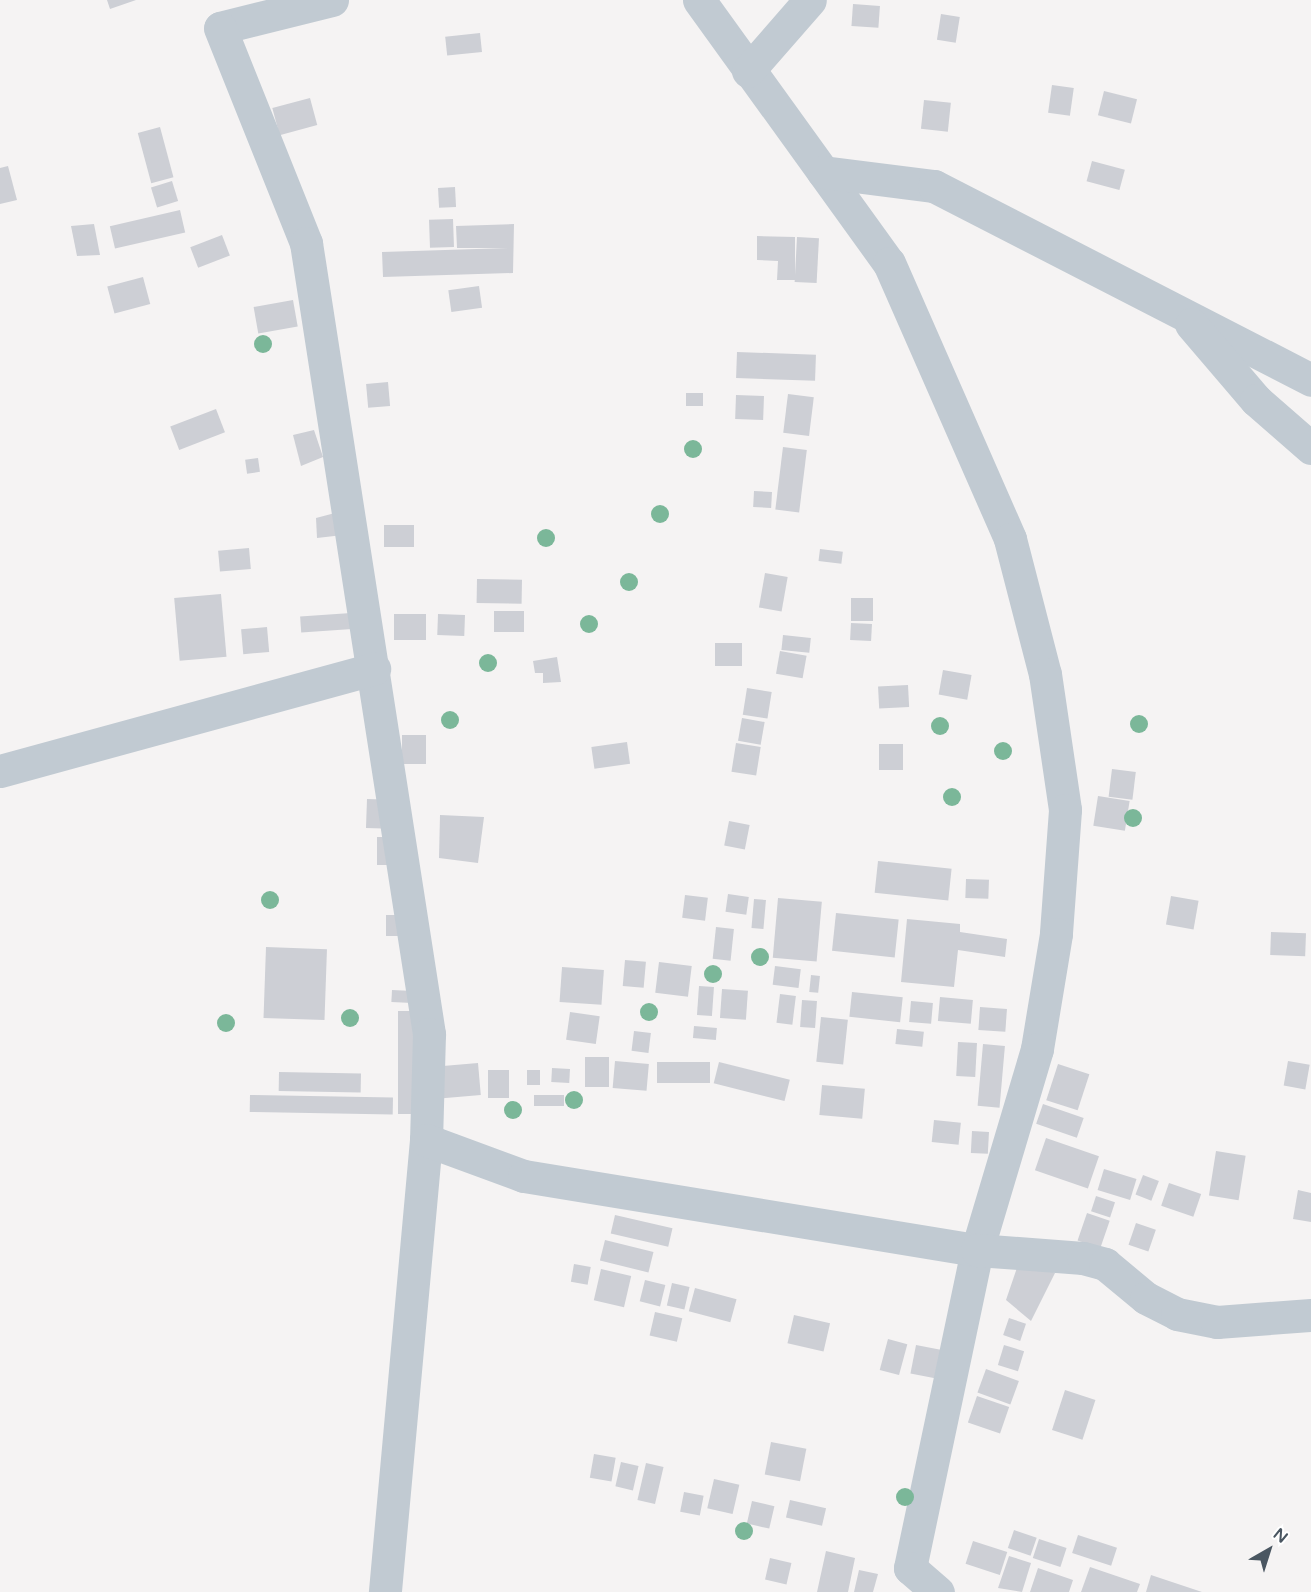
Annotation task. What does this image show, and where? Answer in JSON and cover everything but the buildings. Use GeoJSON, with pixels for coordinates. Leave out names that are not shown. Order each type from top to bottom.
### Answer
{"type":"FeatureCollection","features":[{"type":"Feature","properties":{"kind":"street"},"geometry":{"type":"LineString","coordinates":[[332,0],[220,28],[306,243],[429,1034],[426,1140],[384,1592]]}},
{"type":"Feature","properties":{"kind":"street"},"geometry":{"type":"LineString","coordinates":[[699,0],[748,71],[889,263],[1010,539],[1045,674],[1065,810],[1056,934],[1037,1049],[977,1250],[906,1580],[939,1592]]}},
{"type":"Feature","properties":{"kind":"street"},"geometry":{"type":"LineString","coordinates":[[748,71],[810,0]]}},
{"type":"Feature","properties":{"kind":"street"},"geometry":{"type":"LineString","coordinates":[[823,172],[934,186],[1311,380]]}},
{"type":"Feature","properties":{"kind":"street"},"geometry":{"type":"LineString","coordinates":[[1180,312],[1256,400],[1311,448]]}},
{"type":"Feature","properties":{"kind":"street"},"geometry":{"type":"LineString","coordinates":[[0,771],[374,669]]}},
{"type":"Feature","properties":{"kind":"street"},"geometry":{"type":"LineString","coordinates":[[426,1140],[525,1176],[977,1250],[1083,1258],[1105,1264],[1146,1298],[1178,1314],[1217,1322],[1311,1315]]}}]}
